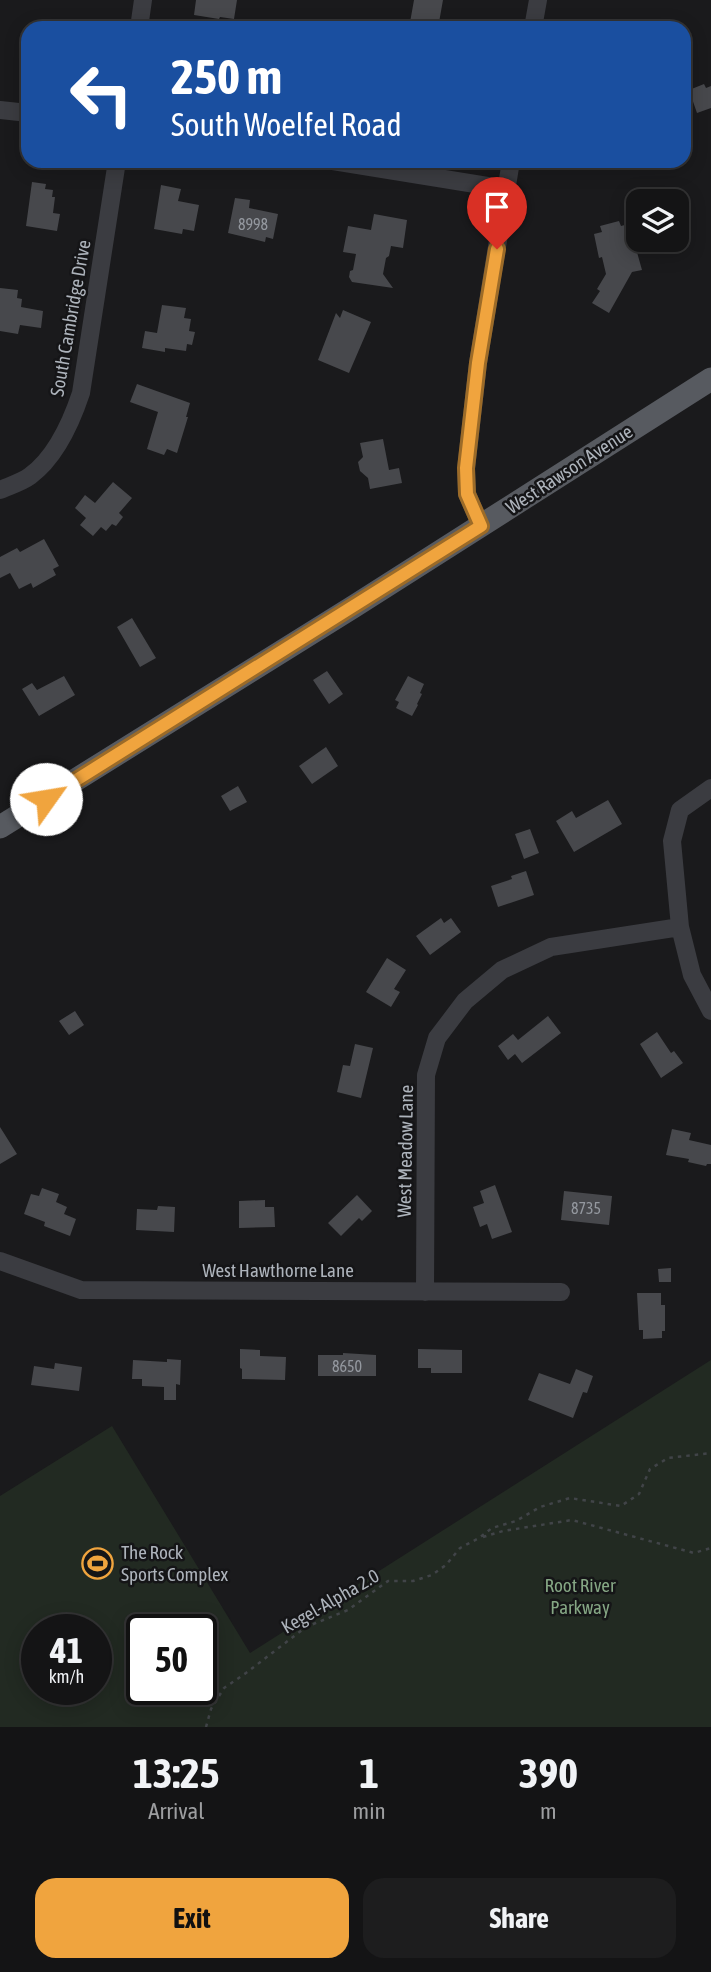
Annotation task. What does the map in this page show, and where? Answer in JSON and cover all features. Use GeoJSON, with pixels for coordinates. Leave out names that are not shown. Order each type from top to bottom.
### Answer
{"type":"FeatureCollection","features":[{"type":"Feature","properties":{"kind":"main road","name":"West Rawson Avenue"},"geometry":{"type":"LineString","coordinates":[[0,827],[711,379]]}},
{"type":"Feature","properties":{"kind":"street"},"geometry":{"type":"LineString","coordinates":[[140,21],[143,0]]}},
{"type":"Feature","properties":{"kind":"street"},"geometry":{"type":"LineString","coordinates":[[534,21],[538,0]]}},
{"type":"Feature","properties":{"kind":"street"},"geometry":{"type":"LineString","coordinates":[[0,110],[21,112]]}},
{"type":"Feature","properties":{"kind":"street","name":"South Cambridge Drive"},"geometry":{"type":"LineString","coordinates":[[0,490],[29,477],[38,468],[54,451],[75,412],[81,393],[116,168]]}},
{"type":"Feature","properties":{"kind":"street"},"geometry":{"type":"LineString","coordinates":[[376,168],[506,189]]}},
{"type":"Feature","properties":{"kind":"street"},"geometry":{"type":"LineString","coordinates":[[481,526],[467,494],[466,468],[478,363],[510,168]]}},
{"type":"Feature","properties":{"kind":"street"},"geometry":{"type":"LineString","coordinates":[[711,788],[680,810],[672,841],[680,927],[692,975],[711,1011]]}},
{"type":"Feature","properties":{"kind":"street","name":"West Meadow Lane"},"geometry":{"type":"LineString","coordinates":[[425,1292],[426,1075],[437,1038],[465,1001],[502,971],[551,947],[680,927]]}},
{"type":"Feature","properties":{"kind":"street","name":"West Hawthorne Lane"},"geometry":{"type":"LineString","coordinates":[[0,1261],[81,1290],[561,1293]]}},
{"type":"Feature","properties":{"kind":"path","name":"Kegel-Alpha 2.0"},"geometry":{"type":"LineString","coordinates":[[206,1727],[211,1709],[224,1688],[306,1627],[348,1610],[387,1581],[413,1581],[432,1576],[446,1565],[460,1548],[492,1528],[516,1521],[540,1507],[570,1498],[621,1506],[639,1494],[650,1469],[668,1458],[711,1453]]}},
{"type":"Feature","properties":{"kind":"path"},"geometry":{"type":"LineString","coordinates":[[479,1538],[503,1531],[572,1520],[694,1553],[711,1548]]}},
{"type":"Feature","properties":{"kind":"green space","name":"Root River Parkway"},"geometry":{"type":"Polygon","coordinates":[[[711,1360],[711,1727],[0,1727],[0,1496],[112,1426],[250,1653],[711,1360]]]}},
{"type":"Feature","properties":{"kind":"building"},"geometry":{"type":"Polygon","coordinates":[[[196,0],[237,0],[234,19],[194,15],[196,0]]]}},
{"type":"Feature","properties":{"kind":"building"},"geometry":{"type":"Polygon","coordinates":[[[414,0],[443,0],[439,21],[410,21],[414,0]]]}},
{"type":"Feature","properties":{"kind":"building"},"geometry":{"type":"Polygon","coordinates":[[[704,84],[706,88],[711,86],[711,108],[697,113],[691,89],[704,84]]]}},
{"type":"Feature","properties":{"kind":"building"},"geometry":{"type":"Polygon","coordinates":[[[32,182],[46,184],[45,189],[53,190],[53,213],[60,214],[57,231],[26,226],[32,182]]]}},
{"type":"Feature","properties":{"kind":"building"},"geometry":{"type":"Polygon","coordinates":[[[161,185],[181,189],[178,201],[199,205],[194,231],[183,229],[182,234],[154,229],[161,185]]]}},
{"type":"Feature","properties":{"kind":"building"},"geometry":{"type":"Polygon","coordinates":[[[235,198],[250,200],[249,208],[278,214],[273,239],[266,237],[265,242],[228,233],[235,198]]]}},
{"type":"Feature","properties":{"kind":"building"},"geometry":{"type":"Polygon","coordinates":[[[374,214],[407,220],[403,248],[391,246],[386,258],[383,274],[393,288],[352,282],[349,277],[356,254],[343,252],[348,226],[371,230],[374,214]]]}},
{"type":"Feature","properties":{"kind":"building"},"geometry":{"type":"Polygon","coordinates":[[[619,221],[621,226],[626,225],[626,252],[637,252],[642,270],[632,272],[609,313],[592,303],[606,274],[602,257],[599,258],[594,234],[602,232],[600,226],[619,221]]]}},
{"type":"Feature","properties":{"kind":"building"},"geometry":{"type":"Polygon","coordinates":[[[0,288],[18,290],[17,298],[22,299],[21,307],[43,311],[41,328],[20,325],[18,334],[0,331],[0,288]]]}},
{"type":"Feature","properties":{"kind":"building"},"geometry":{"type":"Polygon","coordinates":[[[162,305],[186,308],[184,318],[191,319],[189,331],[195,332],[192,345],[187,344],[186,351],[165,348],[165,352],[142,348],[145,331],[157,333],[162,305]]]}},
{"type":"Feature","properties":{"kind":"building"},"geometry":{"type":"Polygon","coordinates":[[[343,310],[371,322],[349,373],[318,360],[336,313],[340,318],[343,310]]]}},
{"type":"Feature","properties":{"kind":"building"},"geometry":{"type":"Polygon","coordinates":[[[137,384],[190,403],[177,453],[167,449],[164,455],[147,449],[158,412],[130,402],[137,384]]]}},
{"type":"Feature","properties":{"kind":"building"},"geometry":{"type":"Polygon","coordinates":[[[383,439],[389,470],[399,468],[402,483],[370,489],[368,478],[360,471],[358,462],[363,457],[360,443],[383,439]]]}},
{"type":"Feature","properties":{"kind":"building"},"geometry":{"type":"Polygon","coordinates":[[[113,482],[132,498],[119,513],[123,517],[116,526],[112,524],[106,531],[101,527],[93,536],[80,525],[86,518],[75,508],[85,495],[95,503],[113,482]]]}},
{"type":"Feature","properties":{"kind":"building"},"geometry":{"type":"Polygon","coordinates":[[[44,539],[59,566],[53,569],[56,575],[33,588],[31,583],[19,589],[10,573],[0,578],[0,557],[17,548],[20,552],[44,539]]]}},
{"type":"Feature","properties":{"kind":"building"},"geometry":{"type":"Polygon","coordinates":[[[132,618],[156,658],[140,667],[117,627],[132,618]]]}},
{"type":"Feature","properties":{"kind":"building"},"geometry":{"type":"Polygon","coordinates":[[[327,671],[343,694],[329,704],[313,680],[327,671]]]}},
{"type":"Feature","properties":{"kind":"building"},"geometry":{"type":"Polygon","coordinates":[[[64,676],[75,695],[39,716],[22,689],[32,683],[37,690],[64,676]]]}},
{"type":"Feature","properties":{"kind":"building"},"geometry":{"type":"Polygon","coordinates":[[[408,676],[424,684],[412,716],[396,708],[399,702],[395,700],[408,676]]]}},
{"type":"Feature","properties":{"kind":"building"},"geometry":{"type":"Polygon","coordinates":[[[326,747],[338,766],[312,784],[299,766],[326,747]]]}},
{"type":"Feature","properties":{"kind":"building"},"geometry":{"type":"Polygon","coordinates":[[[238,786],[247,802],[230,811],[221,796],[238,786]]]}},
{"type":"Feature","properties":{"kind":"building"},"geometry":{"type":"Polygon","coordinates":[[[608,800],[622,824],[574,852],[556,821],[572,811],[576,818],[608,800]]]}},
{"type":"Feature","properties":{"kind":"building"},"geometry":{"type":"Polygon","coordinates":[[[530,829],[539,853],[524,859],[515,834],[530,829]]]}},
{"type":"Feature","properties":{"kind":"building"},"geometry":{"type":"Polygon","coordinates":[[[526,871],[534,895],[498,907],[491,886],[526,871]]]}},
{"type":"Feature","properties":{"kind":"building"},"geometry":{"type":"Polygon","coordinates":[[[441,918],[444,923],[451,918],[461,932],[430,955],[416,936],[441,918]]]}},
{"type":"Feature","properties":{"kind":"building"},"geometry":{"type":"Polygon","coordinates":[[[387,958],[406,970],[394,989],[400,992],[391,1007],[366,992],[387,958]]]}},
{"type":"Feature","properties":{"kind":"building"},"geometry":{"type":"Polygon","coordinates":[[[75,1011],[84,1025],[69,1035],[59,1021],[75,1011]]]}},
{"type":"Feature","properties":{"kind":"building"},"geometry":{"type":"Polygon","coordinates":[[[548,1016],[561,1033],[522,1063],[515,1054],[508,1060],[498,1046],[513,1034],[518,1040],[548,1016]]]}},
{"type":"Feature","properties":{"kind":"building"},"geometry":{"type":"Polygon","coordinates":[[[657,1032],[671,1053],[674,1051],[683,1063],[661,1078],[640,1044],[657,1032]]]}},
{"type":"Feature","properties":{"kind":"building"},"geometry":{"type":"Polygon","coordinates":[[[355,1044],[373,1048],[361,1098],[337,1092],[343,1065],[350,1066],[355,1044]]]}},
{"type":"Feature","properties":{"kind":"building"},"geometry":{"type":"Polygon","coordinates":[[[0,1127],[17,1154],[0,1164],[0,1127]]]}},
{"type":"Feature","properties":{"kind":"building"},"geometry":{"type":"Polygon","coordinates":[[[672,1129],[691,1133],[689,1140],[711,1145],[711,1164],[706,1166],[688,1162],[689,1159],[666,1155],[672,1129]]]}},
{"type":"Feature","properties":{"kind":"building"},"geometry":{"type":"Polygon","coordinates":[[[495,1185],[512,1232],[492,1239],[487,1224],[480,1227],[473,1207],[484,1203],[480,1191],[495,1185]]]}},
{"type":"Feature","properties":{"kind":"building"},"geometry":{"type":"Polygon","coordinates":[[[42,1188],[59,1194],[56,1202],[67,1207],[64,1214],[76,1219],[70,1236],[44,1226],[45,1222],[24,1214],[31,1194],[39,1196],[42,1188]]]}},
{"type":"Feature","properties":{"kind":"building"},"geometry":{"type":"Polygon","coordinates":[[[564,1191],[612,1196],[609,1225],[561,1220],[564,1191]]]}},
{"type":"Feature","properties":{"kind":"building"},"geometry":{"type":"Polygon","coordinates":[[[357,1195],[372,1211],[362,1221],[359,1218],[341,1236],[328,1223],[357,1195]]]}},
{"type":"Feature","properties":{"kind":"building"},"geometry":{"type":"Polygon","coordinates":[[[265,1200],[265,1207],[274,1207],[275,1227],[239,1228],[239,1201],[265,1200]]]}},
{"type":"Feature","properties":{"kind":"building"},"geometry":{"type":"Polygon","coordinates":[[[158,1206],[175,1207],[174,1232],[136,1230],[137,1209],[157,1210],[158,1206]]]}},
{"type":"Feature","properties":{"kind":"building"},"geometry":{"type":"Polygon","coordinates":[[[671,1268],[671,1282],[659,1282],[658,1269],[671,1268]]]}},
{"type":"Feature","properties":{"kind":"building"},"geometry":{"type":"Polygon","coordinates":[[[637,1293],[661,1293],[661,1305],[665,1305],[665,1331],[662,1331],[662,1338],[643,1339],[643,1330],[639,1330],[637,1293]]]}},
{"type":"Feature","properties":{"kind":"building"},"geometry":{"type":"Polygon","coordinates":[[[240,1349],[260,1350],[260,1356],[286,1357],[285,1380],[242,1379],[240,1349]]]}},
{"type":"Feature","properties":{"kind":"building"},"geometry":{"type":"Polygon","coordinates":[[[418,1349],[462,1350],[462,1373],[431,1373],[431,1368],[418,1368],[418,1349]]]}},
{"type":"Feature","properties":{"kind":"building"},"geometry":{"type":"Polygon","coordinates":[[[318,1355],[376,1355],[376,1376],[318,1376],[318,1355]]]}},
{"type":"Feature","properties":{"kind":"building"},"geometry":{"type":"Polygon","coordinates":[[[167,1359],[181,1360],[180,1385],[176,1384],[176,1400],[164,1400],[164,1387],[142,1386],[142,1379],[132,1379],[133,1360],[167,1362],[167,1359]]]}},
{"type":"Feature","properties":{"kind":"building"},"geometry":{"type":"Polygon","coordinates":[[[55,1363],[82,1367],[79,1391],[31,1385],[34,1366],[54,1369],[55,1363]]]}},
{"type":"Feature","properties":{"kind":"building"},"geometry":{"type":"Polygon","coordinates":[[[576,1369],[593,1376],[587,1393],[583,1392],[573,1418],[528,1400],[539,1373],[570,1384],[576,1369]]]}},
{"type":"Feature","properties":{"kind":"place","name":"The Rock Sports Complex"},"geometry":{"type":"Point","coordinates":[98,1563]}},
{"type":"Feature","properties":{"kind":"route"},"geometry":{"type":"LineString","coordinates":[[46,799],[481,526],[467,494],[466,468],[478,363],[497,249]]}}]}
